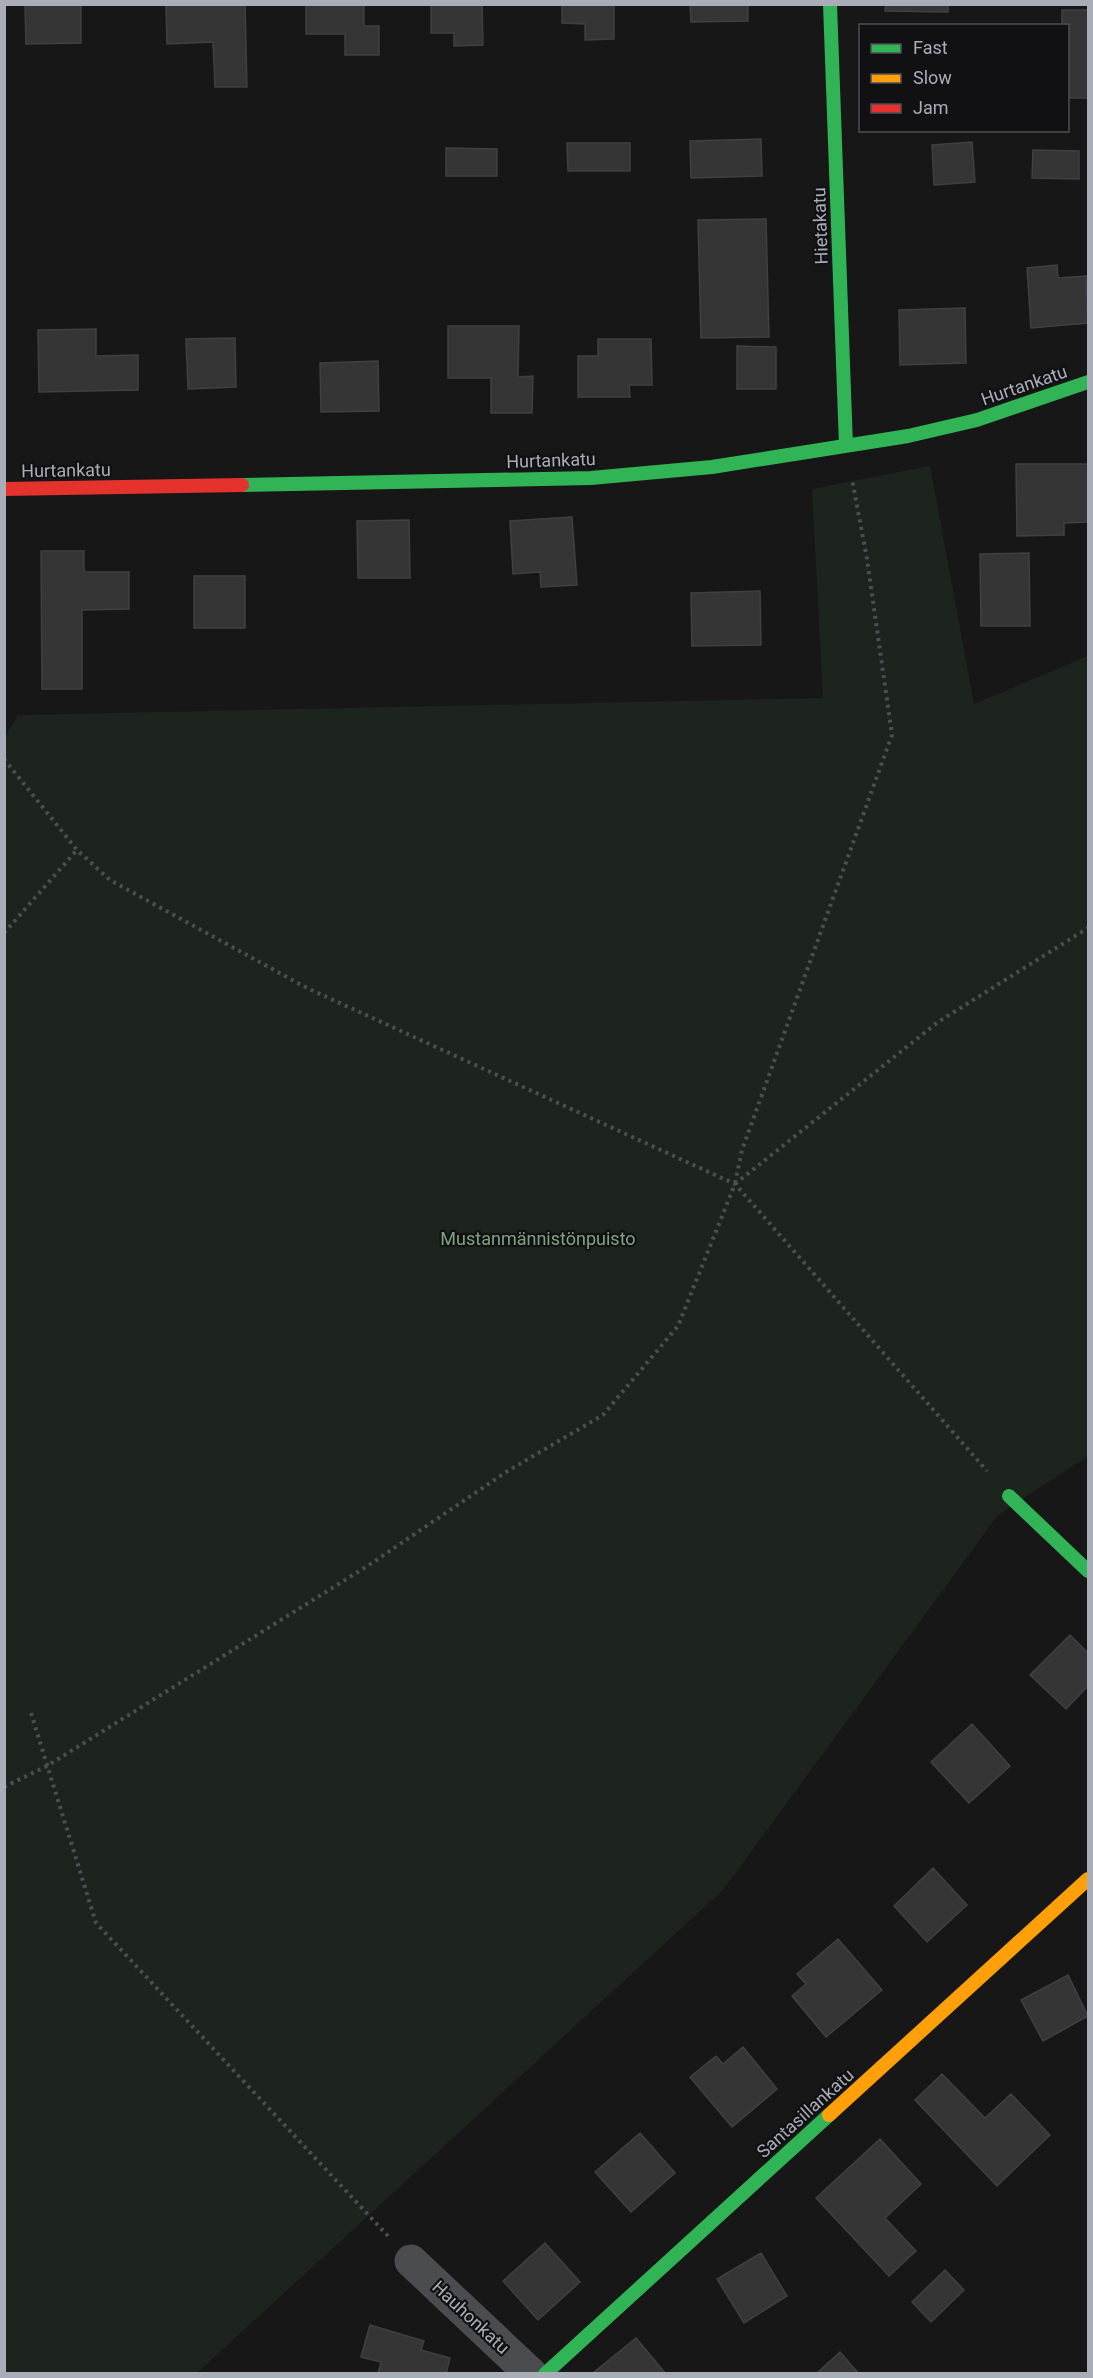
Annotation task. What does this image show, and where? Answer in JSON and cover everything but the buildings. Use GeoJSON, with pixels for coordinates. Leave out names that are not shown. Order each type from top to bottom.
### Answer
{"type":"FeatureCollection","features":[{"type":"Feature","properties":{"kind":"street","name":"Hietakatu"},"geometry":{"type":"LineString","coordinates":[[830,4],[846,446]]}},
{"type":"Feature","properties":{"kind":"street","name":"Hurtankatu"},"geometry":{"type":"LineString","coordinates":[[4,489],[591,478],[712,467],[908,436],[977,420],[1089,382]]}},
{"type":"Feature","properties":{"kind":"street"},"geometry":{"type":"LineString","coordinates":[[1008,1496],[1089,1571]]}},
{"type":"Feature","properties":{"kind":"street","name":"Santasillankatu"},"geometry":{"type":"LineString","coordinates":[[545,2373],[1089,1879]]}},
{"type":"Feature","properties":{"kind":"street","name":"Hauhonkatu"},"geometry":{"type":"LineString","coordinates":[[411,2261],[531,2373]]}},
{"type":"Feature","properties":{"kind":"path"},"geometry":{"type":"LineString","coordinates":[[4,1787],[47,1766],[369,1565],[506,1472],[603,1415],[678,1326],[735,1184],[742,1149],[892,735],[867,559],[846,446]]}},
{"type":"Feature","properties":{"kind":"path"},"geometry":{"type":"LineString","coordinates":[[4,759],[77,850],[110,880],[307,988],[735,1184],[1008,1496]]}},
{"type":"Feature","properties":{"kind":"path"},"geometry":{"type":"LineString","coordinates":[[4,933],[77,850]]}},
{"type":"Feature","properties":{"kind":"path"},"geometry":{"type":"LineString","coordinates":[[735,1184],[938,1022],[1089,928]]}},
{"type":"Feature","properties":{"kind":"path"},"geometry":{"type":"LineString","coordinates":[[31,1713],[96,1923],[411,2261]]}},
{"type":"Feature","properties":{"kind":"green space","name":"Mustanmännistönpuisto"},"geometry":{"type":"Polygon","coordinates":[[[930,466],[974,704],[1088,656],[1088,1456],[998,1515],[723,1890],[197,2373],[5,2374],[5,737],[18,715],[823,698],[812,489],[930,466]]]}},
{"type":"Feature","properties":{"kind":"traffic: fast"},"geometry":{"type":"LineString","coordinates":[[830,4],[846,446]]}},
{"type":"Feature","properties":{"kind":"traffic: fast"},"geometry":{"type":"LineString","coordinates":[[242,485],[591,478],[712,467],[908,436],[977,420],[1088,382]]}},
{"type":"Feature","properties":{"kind":"traffic: fast"},"geometry":{"type":"LineString","coordinates":[[1009,1496],[1088,1571]]}},
{"type":"Feature","properties":{"kind":"traffic: fast"},"geometry":{"type":"LineString","coordinates":[[545,2374],[829,2115]]}},
{"type":"Feature","properties":{"kind":"traffic: slow"},"geometry":{"type":"LineString","coordinates":[[829,2115],[1088,1879]]}},
{"type":"Feature","properties":{"kind":"traffic: jam"},"geometry":{"type":"LineString","coordinates":[[4,489],[242,485]]}}]}
